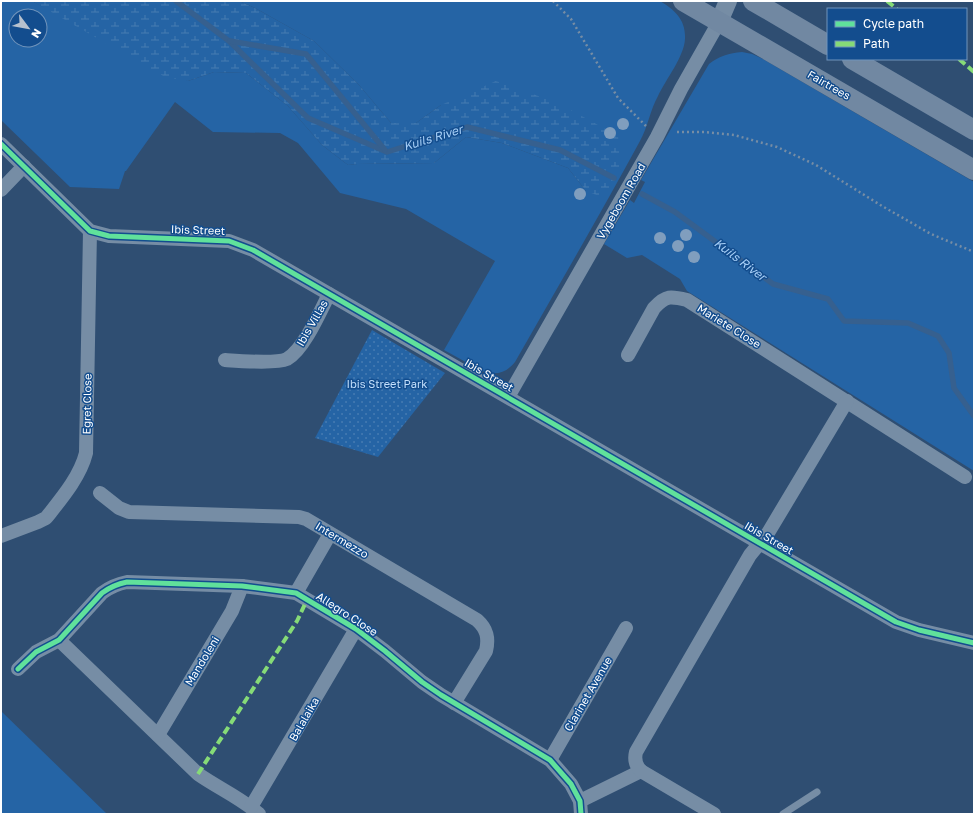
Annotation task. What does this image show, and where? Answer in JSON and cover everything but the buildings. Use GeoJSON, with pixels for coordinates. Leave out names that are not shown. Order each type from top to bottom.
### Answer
{"type":"FeatureCollection","features":[{"type":"Feature","properties":{"kind":"main road","name":"Fairtrees"},"geometry":{"type":"LineString","coordinates":[[683,1],[974,170]]}},
{"type":"Feature","properties":{"kind":"main road"},"geometry":{"type":"LineString","coordinates":[[753,1],[827,44]]}},
{"type":"Feature","properties":{"kind":"main road"},"geometry":{"type":"LineString","coordinates":[[854,60],[974,130]]}},
{"type":"Feature","properties":{"kind":"street","name":"Vygeboom Road"},"geometry":{"type":"LineString","coordinates":[[508,397],[657,137],[681,89],[719,22],[728,1]]}},
{"type":"Feature","properties":{"kind":"street"},"geometry":{"type":"LineString","coordinates":[[1,144],[90,231]]}},
{"type":"Feature","properties":{"kind":"street"},"geometry":{"type":"LineString","coordinates":[[1,190],[24,166]]}},
{"type":"Feature","properties":{"kind":"street","name":"Ibis Street"},"geometry":{"type":"LineString","coordinates":[[90,231],[109,236],[229,241],[253,250],[896,622],[919,630],[974,643]]}},
{"type":"Feature","properties":{"kind":"street","name":"Egret Close"},"geometry":{"type":"LineString","coordinates":[[1,536],[46,518],[84,464],[86,453],[90,231]]}},
{"type":"Feature","properties":{"kind":"street","name":"Ibis Villas"},"geometry":{"type":"LineString","coordinates":[[225,360],[270,361],[286,359],[300,348],[329,294]]}},
{"type":"Feature","properties":{"kind":"street","name":"Mariete Close"},"geometry":{"type":"LineString","coordinates":[[628,355],[654,308],[664,298],[673,297],[687,300],[701,307],[965,476]]}},
{"type":"Feature","properties":{"kind":"street"},"geometry":{"type":"LineString","coordinates":[[760,544],[768,534],[846,401]]}},
{"type":"Feature","properties":{"kind":"street","name":"Intermezzo"},"geometry":{"type":"LineString","coordinates":[[100,494],[119,508],[129,512],[299,517],[312,522],[478,620],[484,626],[487,633],[488,643],[486,651],[454,703]]}},
{"type":"Feature","properties":{"kind":"street"},"geometry":{"type":"LineString","coordinates":[[296,593],[330,534]]}},
{"type":"Feature","properties":{"kind":"street","name":"Ibis Street"},"geometry":{"type":"LineString","coordinates":[[641,771],[635,762],[638,748],[750,555],[760,544]]}},
{"type":"Feature","properties":{"kind":"street","name":"Allegro Close"},"geometry":{"type":"LineString","coordinates":[[18,669],[36,652],[59,640],[102,593],[110,587],[119,584],[127,582],[242,586],[296,593],[356,630],[385,651],[422,682],[441,695],[550,760],[571,784],[580,808]]}},
{"type":"Feature","properties":{"kind":"street","name":"Mandoleni"},"geometry":{"type":"LineString","coordinates":[[158,735],[232,611],[242,586]]}},
{"type":"Feature","properties":{"kind":"street","name":"Clarinet Avenue"},"geometry":{"type":"LineString","coordinates":[[550,760],[626,628]]}},
{"type":"Feature","properties":{"kind":"street","name":"Balalaika"},"geometry":{"type":"LineString","coordinates":[[255,811],[356,630]]}},
{"type":"Feature","properties":{"kind":"street"},"geometry":{"type":"LineString","coordinates":[[59,640],[198,774],[214,786],[255,811]]}},
{"type":"Feature","properties":{"kind":"street"},"geometry":{"type":"LineString","coordinates":[[580,808],[641,771],[714,814]]}},
{"type":"Feature","properties":{"kind":"lane"},"geometry":{"type":"LineString","coordinates":[[783,814],[817,792]]}},
{"type":"Feature","properties":{"kind":"path"},"geometry":{"type":"LineString","coordinates":[[553,1],[571,19],[618,98],[657,137],[672,132],[704,132],[734,135],[776,147],[816,164],[882,206],[931,234],[974,252]]}},
{"type":"Feature","properties":{"kind":"green space"},"geometry":{"type":"Polygon","coordinates":[[[1,1],[32,1],[46,8],[8,8],[8,48],[48,48],[48,9],[188,81],[214,72],[246,73],[288,106],[322,145],[348,165],[434,163],[466,137],[502,143],[568,168],[586,191],[621,169],[441,105],[416,123],[391,123],[359,85],[314,41],[255,8],[239,1],[660,1],[675,12],[684,26],[684,46],[674,68],[655,101],[643,136],[515,362],[504,371],[492,373],[482,371],[444,350],[495,261],[406,209],[340,193],[298,143],[280,133],[213,132],[175,102],[125,171],[119,189],[70,187],[1,120],[1,1]]]}},
{"type":"Feature","properties":{"kind":"green space"},"geometry":{"type":"Polygon","coordinates":[[[32,1],[239,1],[255,8],[314,41],[359,85],[391,123],[416,123],[441,105],[496,81],[558,103],[618,136],[621,169],[610,189],[599,196],[586,191],[568,168],[502,143],[466,137],[434,163],[348,165],[322,145],[288,106],[246,73],[214,72],[188,81],[165,77],[48,10],[48,8],[44,8],[32,1]]]}},
{"type":"Feature","properties":{"kind":"green space"},"geometry":{"type":"Polygon","coordinates":[[[742,52],[761,58],[974,182],[974,471],[687,291],[680,279],[642,255],[627,258],[604,244],[630,200],[634,203],[645,182],[641,180],[709,64],[724,55],[742,52]]]}},
{"type":"Feature","properties":{"kind":"green space","name":"Ibis Street Park"},"geometry":{"type":"Polygon","coordinates":[[[372,330],[445,373],[378,457],[315,438],[372,330]]]}},
{"type":"Feature","properties":{"kind":"green space"},"geometry":{"type":"Polygon","coordinates":[[[1,711],[107,814],[1,814],[1,711]]]}},
{"type":"Feature","properties":{"kind":"waterway","name":"Kuils River"},"geometry":{"type":"LineString","coordinates":[[176,1],[229,41],[308,118],[387,152],[467,127],[560,150],[614,178]]}},
{"type":"Feature","properties":{"kind":"waterway","name":"Kuils River"},"geometry":{"type":"LineString","coordinates":[[230,41],[306,54],[385,150]]}},
{"type":"Feature","properties":{"kind":"waterway","name":"Kuils River"},"geometry":{"type":"LineString","coordinates":[[642,194],[675,212],[773,284],[828,299],[844,321],[908,323],[938,336],[949,353],[954,388],[974,416]]}},
{"type":"Feature","properties":{"kind":"marked path"},"geometry":{"type":"LineString","coordinates":[[887,1],[896,8]]}},
{"type":"Feature","properties":{"kind":"marked path"},"geometry":{"type":"LineString","coordinates":[[960,60],[974,72]]}},
{"type":"Feature","properties":{"kind":"marked path"},"geometry":{"type":"LineString","coordinates":[[198,774],[297,621],[307,600]]}},
{"type":"Feature","properties":{"kind":"cycle path"},"geometry":{"type":"LineString","coordinates":[[1,144],[90,231],[109,236],[229,241],[253,250],[896,622],[919,630],[974,643]]}},
{"type":"Feature","properties":{"kind":"cycle path"},"geometry":{"type":"LineString","coordinates":[[18,669],[36,652],[59,640],[102,593],[111,587],[127,582],[242,586],[296,593],[356,629],[422,682],[441,695],[550,760],[571,784],[580,801],[581,814]]}}]}
